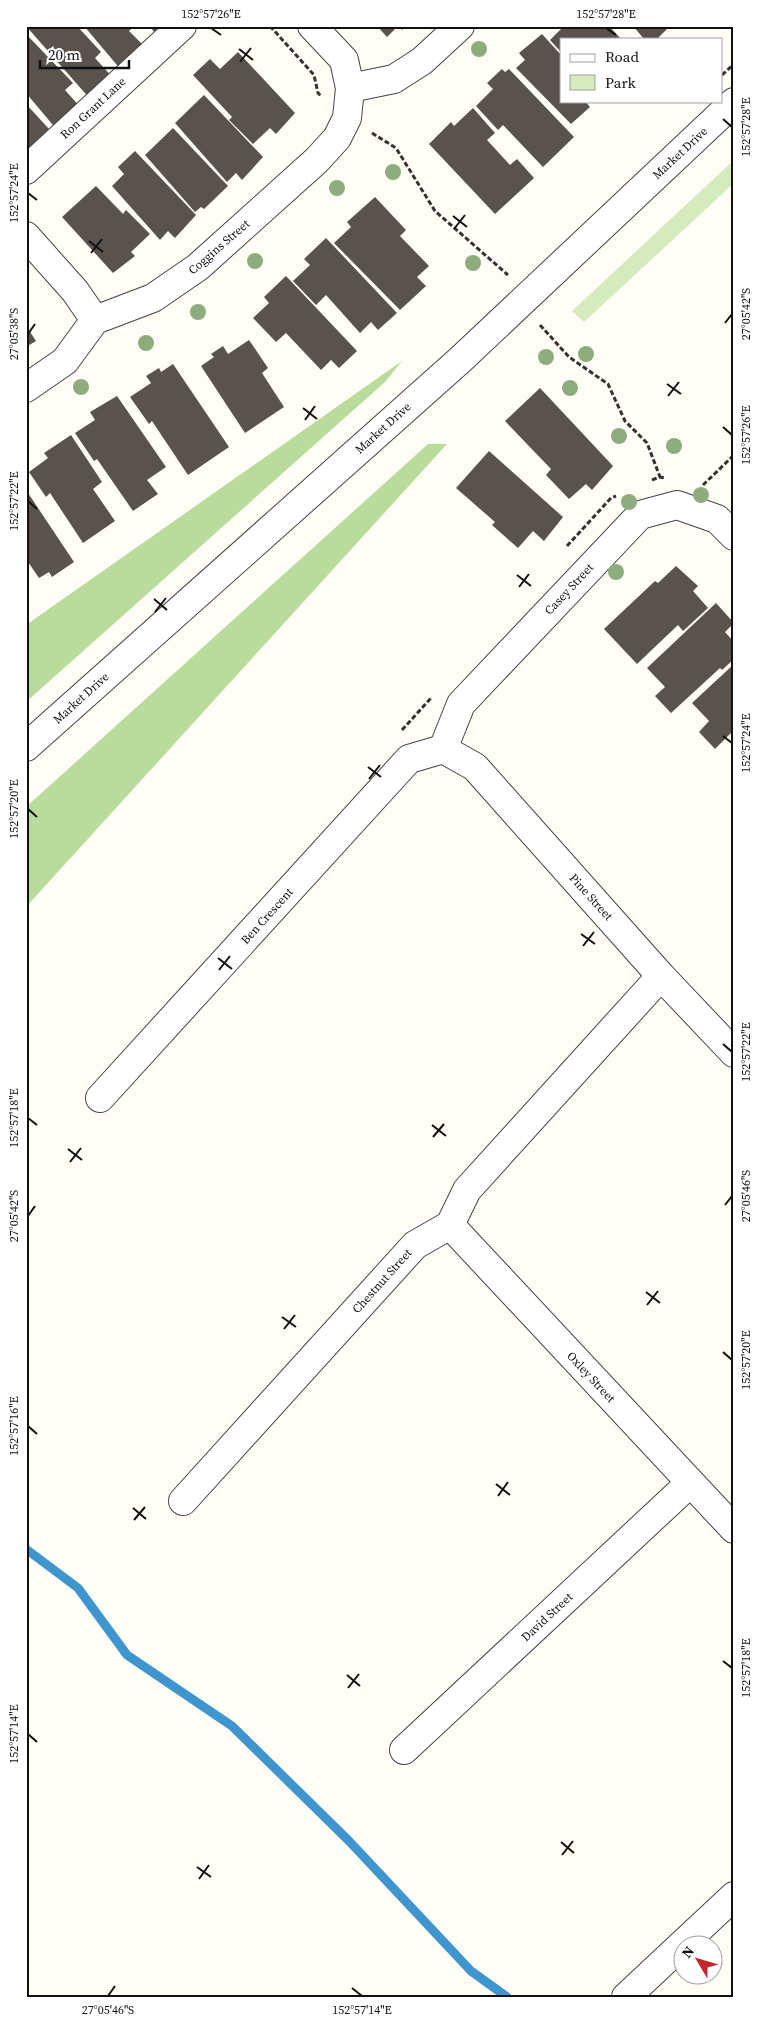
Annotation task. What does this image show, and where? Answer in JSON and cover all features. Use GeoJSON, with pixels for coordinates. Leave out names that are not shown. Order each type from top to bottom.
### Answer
{"type":"FeatureCollection","features":[{"type":"Feature","properties":{"kind":"street","name":"Ron Grant Lane"},"geometry":{"type":"LineString","coordinates":[[26,170],[182,26]]}},
{"type":"Feature","properties":{"kind":"street","name":"Coggins Street"},"geometry":{"type":"LineString","coordinates":[[95,320],[153,298],[198,267],[310,166],[337,138],[347,118],[350,88],[344,60],[312,26]]}},
{"type":"Feature","properties":{"kind":"street"},"geometry":{"type":"LineString","coordinates":[[350,88],[394,79],[422,61],[460,26]]}},
{"type":"Feature","properties":{"kind":"street","name":"Market Drive"},"geometry":{"type":"LineString","coordinates":[[26,747],[460,360],[734,102]]}},
{"type":"Feature","properties":{"kind":"street"},"geometry":{"type":"LineString","coordinates":[[26,236],[75,291],[95,320],[64,360],[26,388]]}},
{"type":"Feature","properties":{"kind":"street"},"geometry":{"type":"LineString","coordinates":[[677,505],[717,519],[734,536]]}},
{"type":"Feature","properties":{"kind":"street","name":"Casey Street"},"geometry":{"type":"LineString","coordinates":[[443,749],[460,704],[633,522],[640,515],[677,505]]}},
{"type":"Feature","properties":{"kind":"street","name":"Pine Street"},"geometry":{"type":"LineString","coordinates":[[443,749],[475,767],[661,976],[734,1053]]}},
{"type":"Feature","properties":{"kind":"street","name":"Ben Crescent"},"geometry":{"type":"LineString","coordinates":[[100,1098],[409,759],[443,749]]}},
{"type":"Feature","properties":{"kind":"street"},"geometry":{"type":"LineString","coordinates":[[450,1225],[467,1190],[661,976]]}},
{"type":"Feature","properties":{"kind":"street","name":"Oxley Street"},"geometry":{"type":"LineString","coordinates":[[450,1225],[734,1529]]}},
{"type":"Feature","properties":{"kind":"street","name":"Chestnut Street"},"geometry":{"type":"LineString","coordinates":[[183,1501],[415,1245],[450,1225]]}},
{"type":"Feature","properties":{"kind":"street","name":"David Street"},"geometry":{"type":"LineString","coordinates":[[404,1750],[690,1483]]}},
{"type":"Feature","properties":{"kind":"street"},"geometry":{"type":"LineString","coordinates":[[626,1997],[734,1896]]}},
{"type":"Feature","properties":{"kind":"path"},"geometry":{"type":"LineString","coordinates":[[722,74],[734,64]]}},
{"type":"Feature","properties":{"kind":"path"},"geometry":{"type":"LineString","coordinates":[[396,148],[435,211],[508,275]]}},
{"type":"Feature","properties":{"kind":"path"},"geometry":{"type":"LineString","coordinates":[[539,324],[569,356],[608,384],[625,421],[647,443],[659,476],[677,505]]}},
{"type":"Feature","properties":{"kind":"path"},"geometry":{"type":"LineString","coordinates":[[701,487],[734,455]]}},
{"type":"Feature","properties":{"kind":"green space"},"geometry":{"type":"Polygon","coordinates":[[[734,160],[734,183],[584,322],[572,311],[734,160]]]}},
{"type":"Feature","properties":{"kind":"green space"},"geometry":{"type":"Polygon","coordinates":[[[402,361],[385,382],[26,702],[26,625],[402,361]]]}},
{"type":"Feature","properties":{"kind":"green space"},"geometry":{"type":"Polygon","coordinates":[[[428,444],[447,444],[26,907],[26,807],[428,444]]]}},
{"type":"Feature","properties":{"kind":"building"},"geometry":{"type":"Polygon","coordinates":[[[26,26],[77,26],[101,52],[95,58],[114,79],[91,100],[26,26]]]}},
{"type":"Feature","properties":{"kind":"building"},"geometry":{"type":"Polygon","coordinates":[[[84,26],[134,26],[129,31],[146,48],[122,71],[84,26]]]}},
{"type":"Feature","properties":{"kind":"building"},"geometry":{"type":"Polygon","coordinates":[[[149,26],[170,26],[159,37],[149,26]]]}},
{"type":"Feature","properties":{"kind":"building"},"geometry":{"type":"Polygon","coordinates":[[[377,26],[398,26],[387,37],[377,26]]]}},
{"type":"Feature","properties":{"kind":"building"},"geometry":{"type":"Polygon","coordinates":[[[564,26],[609,26],[620,38],[560,38],[560,51],[550,40],[564,26]]]}},
{"type":"Feature","properties":{"kind":"building"},"geometry":{"type":"Polygon","coordinates":[[[633,26],[670,26],[658,38],[643,38],[633,26]]]}},
{"type":"Feature","properties":{"kind":"building"},"geometry":{"type":"Polygon","coordinates":[[[26,34],[73,83],[65,90],[82,109],[58,131],[26,93],[26,34]]]}},
{"type":"Feature","properties":{"kind":"building"},"geometry":{"type":"Polygon","coordinates":[[[542,34],[560,54],[560,102],[586,102],[590,107],[571,124],[516,68],[525,60],[519,53],[542,34]]]}},
{"type":"Feature","properties":{"kind":"building"},"geometry":{"type":"Polygon","coordinates":[[[238,52],[295,113],[276,134],[270,128],[253,144],[229,120],[232,117],[193,75],[210,59],[220,69],[238,52]]]}},
{"type":"Feature","properties":{"kind":"building"},"geometry":{"type":"Polygon","coordinates":[[[502,69],[505,72],[509,69],[574,137],[543,167],[503,125],[498,130],[476,106],[493,89],[487,83],[502,69]]]}},
{"type":"Feature","properties":{"kind":"building"},"geometry":{"type":"Polygon","coordinates":[[[204,95],[263,157],[242,180],[236,173],[227,182],[175,123],[204,95]]]}},
{"type":"Feature","properties":{"kind":"building"},"geometry":{"type":"Polygon","coordinates":[[[26,104],[49,129],[26,151],[26,104]]]}},
{"type":"Feature","properties":{"kind":"building"},"geometry":{"type":"Polygon","coordinates":[[[473,108],[495,133],[487,140],[510,165],[517,159],[534,178],[495,214],[429,144],[451,122],[454,126],[473,108]]]}},
{"type":"Feature","properties":{"kind":"building"},"geometry":{"type":"Polygon","coordinates":[[[173,128],[228,186],[204,209],[201,207],[195,212],[145,155],[173,128]]]}},
{"type":"Feature","properties":{"kind":"building"},"geometry":{"type":"Polygon","coordinates":[[[135,151],[196,215],[175,238],[168,231],[160,240],[112,186],[124,174],[118,167],[135,151]]]}},
{"type":"Feature","properties":{"kind":"building"},"geometry":{"type":"Polygon","coordinates":[[[96,186],[123,214],[126,210],[150,234],[131,252],[135,256],[113,273],[62,217],[96,186]]]}},
{"type":"Feature","properties":{"kind":"building"},"geometry":{"type":"Polygon","coordinates":[[[375,197],[406,230],[400,236],[429,266],[417,277],[426,286],[400,310],[334,243],[351,227],[347,222],[375,197]]]}},
{"type":"Feature","properties":{"kind":"building"},"geometry":{"type":"Polygon","coordinates":[[[326,238],[397,313],[378,330],[371,322],[360,333],[326,295],[316,305],[293,281],[310,265],[304,259],[326,238]]]}},
{"type":"Feature","properties":{"kind":"building"},"geometry":{"type":"Polygon","coordinates":[[[286,276],[357,351],[339,368],[331,360],[321,370],[286,333],[276,342],[253,318],[269,303],[264,297],[286,276]]]}},
{"type":"Feature","properties":{"kind":"building"},"geometry":{"type":"Polygon","coordinates":[[[26,326],[36,341],[26,347],[26,326]]]}},
{"type":"Feature","properties":{"kind":"building"},"geometry":{"type":"Polygon","coordinates":[[[249,340],[268,368],[262,373],[284,407],[245,433],[201,366],[214,357],[211,354],[223,346],[228,354],[249,340]]]}},
{"type":"Feature","properties":{"kind":"building"},"geometry":{"type":"Polygon","coordinates":[[[173,364],[229,447],[188,475],[152,421],[149,424],[130,397],[151,383],[146,376],[159,368],[161,372],[173,364]]]}},
{"type":"Feature","properties":{"kind":"building"},"geometry":{"type":"Polygon","coordinates":[[[540,388],[613,466],[592,490],[586,484],[569,499],[546,475],[551,469],[505,421],[540,388]]]}},
{"type":"Feature","properties":{"kind":"building"},"geometry":{"type":"Polygon","coordinates":[[[117,396],[166,467],[147,480],[158,494],[133,511],[97,459],[94,461],[75,433],[95,420],[90,412],[117,396]]]}},
{"type":"Feature","properties":{"kind":"building"},"geometry":{"type":"Polygon","coordinates":[[[71,435],[102,482],[93,489],[115,521],[83,543],[50,493],[46,497],[29,472],[48,458],[44,453],[71,435]]]}},
{"type":"Feature","properties":{"kind":"building"},"geometry":{"type":"Polygon","coordinates":[[[489,451],[563,517],[544,541],[533,531],[518,548],[492,525],[495,522],[456,488],[489,451]]]}},
{"type":"Feature","properties":{"kind":"building"},"geometry":{"type":"Polygon","coordinates":[[[26,490],[74,562],[52,577],[49,572],[39,578],[26,559],[26,490]]]}},
{"type":"Feature","properties":{"kind":"building"},"geometry":{"type":"Polygon","coordinates":[[[676,566],[698,586],[693,591],[708,608],[683,631],[678,625],[637,664],[604,629],[655,581],[658,583],[676,566]]]}},
{"type":"Feature","properties":{"kind":"building"},"geometry":{"type":"Polygon","coordinates":[[[716,603],[734,623],[725,632],[734,642],[734,659],[722,670],[720,668],[671,713],[655,696],[665,687],[647,668],[716,603]]]}},
{"type":"Feature","properties":{"kind":"building"},"geometry":{"type":"Polygon","coordinates":[[[734,664],[734,730],[715,749],[699,732],[709,721],[692,703],[734,664]]]}},
{"type":"Feature","properties":{"kind":"waterway"},"geometry":{"type":"LineString","coordinates":[[26,1549],[78,1588],[127,1655],[232,1726],[349,1841],[471,1971],[507,1997]]}}]}
